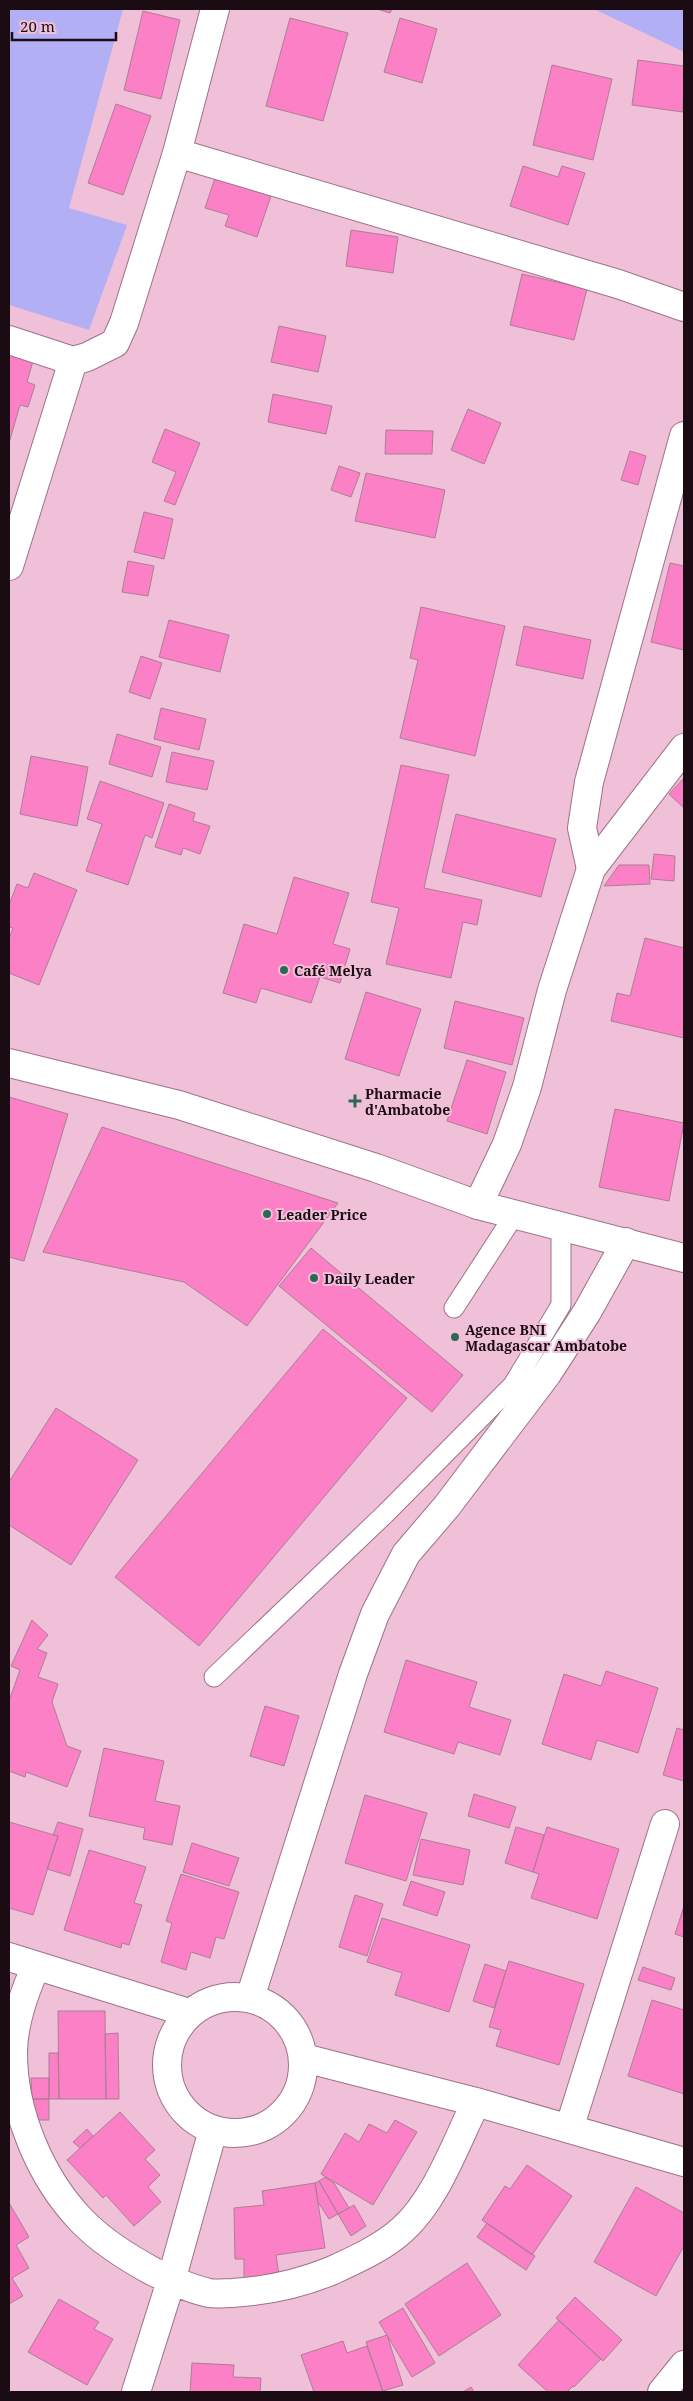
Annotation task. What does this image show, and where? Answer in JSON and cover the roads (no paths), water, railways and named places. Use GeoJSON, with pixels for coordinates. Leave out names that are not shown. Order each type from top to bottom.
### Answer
{"type":"FeatureCollection","features":[{"type":"Feature","properties":{"kind":"street"},"geometry":{"type":"LineString","coordinates":[[9,340],[73,361],[87,357],[115,343],[124,323],[177,153],[215,9]]}},
{"type":"Feature","properties":{"kind":"street"},"geometry":{"type":"LineString","coordinates":[[177,153],[618,284],[684,307]]}},
{"type":"Feature","properties":{"kind":"street"},"geometry":{"type":"LineString","coordinates":[[9,566],[73,361]]}},
{"type":"Feature","properties":{"kind":"street"},"geometry":{"type":"LineString","coordinates":[[591,869],[582,828],[589,782],[684,436]]}},
{"type":"Feature","properties":{"kind":"street"},"geometry":{"type":"LineString","coordinates":[[478,1205],[507,1144],[527,1087],[552,990],[591,869],[684,748]]}},
{"type":"Feature","properties":{"kind":"street"},"geometry":{"type":"LineString","coordinates":[[9,1063],[179,1105],[376,1168],[478,1205],[684,1258]]}},
{"type":"Feature","properties":{"kind":"street"},"geometry":{"type":"LineString","coordinates":[[250,1998],[352,1674],[375,1614],[406,1554],[447,1506],[547,1374],[587,1312],[626,1242]]}},
{"type":"Feature","properties":{"kind":"street"},"geometry":{"type":"LineString","coordinates":[[569,2129],[664,1824]]}},
{"type":"Feature","properties":{"kind":"street"},"geometry":{"type":"LineString","coordinates":[[9,1958],[189,2014]]}},
{"type":"Feature","properties":{"kind":"street"},"geometry":{"type":"LineString","coordinates":[[36,1966],[25,1992],[13,2052],[16,2083],[24,2122],[54,2183],[80,2219],[103,2240],[136,2262],[171,2281],[210,2293],[246,2292],[286,2287],[360,2258],[402,2230],[427,2200],[476,2102]]}},
{"type":"Feature","properties":{"kind":"street"},"geometry":{"type":"LineString","coordinates":[[228,1997],[250,1998],[270,2005],[287,2019],[299,2038],[304,2058],[303,2078],[296,2096],[286,2112],[270,2124],[252,2132],[232,2134],[213,2130],[192,2118],[176,2101],[167,2078],[167,2054],[175,2032],[189,2014],[208,2002],[228,1997]]}},
{"type":"Feature","properties":{"kind":"street"},"geometry":{"type":"LineString","coordinates":[[304,2058],[476,2102],[684,2162]]}},
{"type":"Feature","properties":{"kind":"street"},"geometry":{"type":"LineString","coordinates":[[136,2392],[171,2281],[213,2130]]}},
{"type":"Feature","properties":{"kind":"street"},"geometry":{"type":"LineString","coordinates":[[662,2392],[684,2365]]}},
{"type":"Feature","properties":{"kind":"lane"},"geometry":{"type":"LineString","coordinates":[[454,1308],[515,1214]]}},
{"type":"Feature","properties":{"kind":"lane"},"geometry":{"type":"LineString","coordinates":[[214,1677],[386,1514],[513,1384],[561,1306],[561,1226]]}},
{"type":"Feature","properties":{"kind":"place","name":"Café Melya"},"geometry":{"type":"Point","coordinates":[284,970]}},
{"type":"Feature","properties":{"kind":"place","name":"Pharmacie d'Ambatobe"},"geometry":{"type":"Point","coordinates":[355,1101]}},
{"type":"Feature","properties":{"kind":"place","name":"Leader Price"},"geometry":{"type":"Point","coordinates":[267,1214]}},
{"type":"Feature","properties":{"kind":"place","name":"Daily Leader"},"geometry":{"type":"Point","coordinates":[314,1278]}},
{"type":"Feature","properties":{"kind":"place","name":"Agence BNI Madagascar Ambatobe"},"geometry":{"type":"Point","coordinates":[455,1337]}}]}
